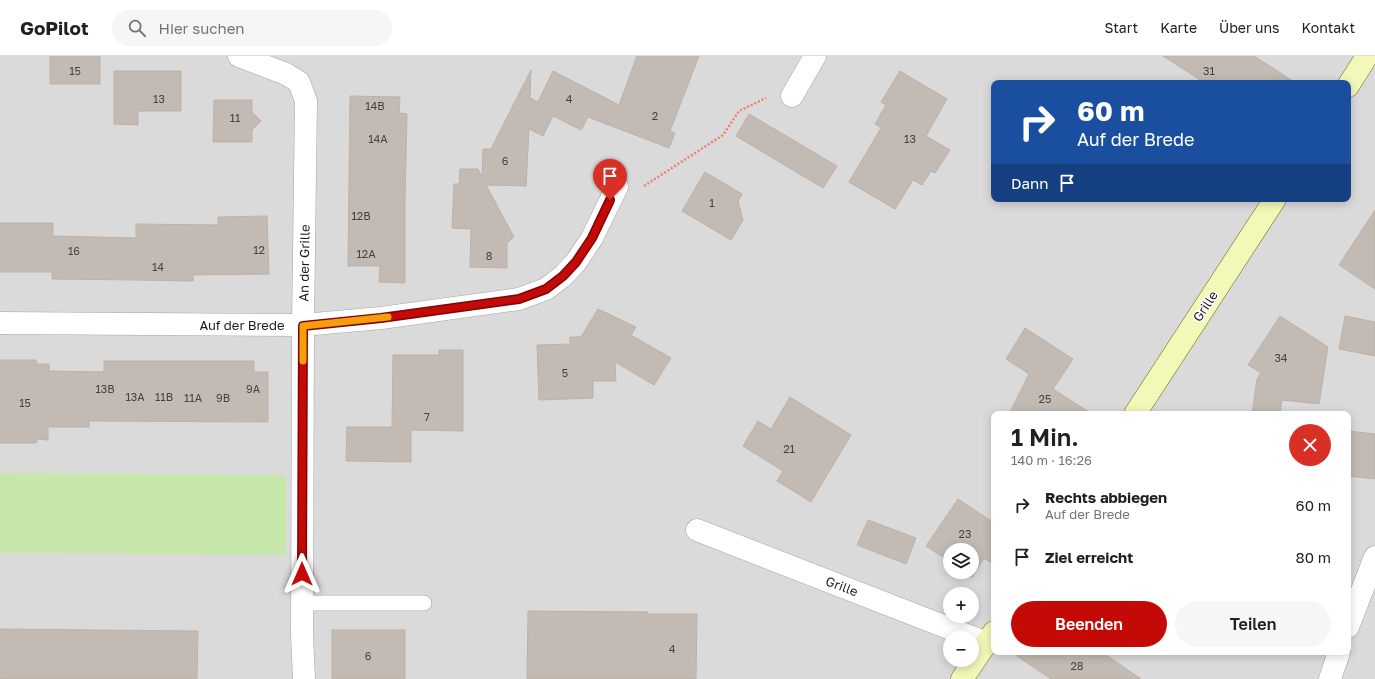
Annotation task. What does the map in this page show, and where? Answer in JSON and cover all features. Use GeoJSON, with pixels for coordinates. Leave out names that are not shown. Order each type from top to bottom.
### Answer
{"type":"FeatureCollection","features":[{"type":"Feature","properties":{"kind":"main road"},"geometry":{"type":"LineString","coordinates":[[1351,81],[1367,56]]}},
{"type":"Feature","properties":{"kind":"main road","name":"Grille"},"geometry":{"type":"LineString","coordinates":[[1138,411],[1273,202]]}},
{"type":"Feature","properties":{"kind":"main road","name":"Grille"},"geometry":{"type":"LineString","coordinates":[[962,679],[990,637]]}},
{"type":"Feature","properties":{"kind":"street","name":"An der Grille"},"geometry":{"type":"LineString","coordinates":[[239,56],[286,74],[299,82],[306,101],[303,326],[302,603],[304,679]]}},
{"type":"Feature","properties":{"kind":"street"},"geometry":{"type":"LineString","coordinates":[[792,96],[815,56]]}},
{"type":"Feature","properties":{"kind":"street","name":"Auf der Brede"},"geometry":{"type":"LineString","coordinates":[[0,323],[303,326],[381,318],[519,299],[546,289],[563,276],[576,262],[592,238],[617,187]]}},
{"type":"Feature","properties":{"kind":"street","name":"Grille"},"geometry":{"type":"LineString","coordinates":[[697,530],[990,637]]}},
{"type":"Feature","properties":{"kind":"street"},"geometry":{"type":"LineString","coordinates":[[1351,619],[1375,557]]}},
{"type":"Feature","properties":{"kind":"street"},"geometry":{"type":"LineString","coordinates":[[1330,679],[1338,655]]}},
{"type":"Feature","properties":{"kind":"lane"},"geometry":{"type":"LineString","coordinates":[[302,603],[424,603]]}},
{"type":"Feature","properties":{"kind":"path"},"geometry":{"type":"LineString","coordinates":[[617,187],[644,186],[723,135],[739,111],[768,97],[792,96]]}},
{"type":"Feature","properties":{"kind":"shaded area"},"geometry":{"type":"Polygon","coordinates":[[[0,56],[1375,56],[1375,679],[0,679],[0,56]]]}},
{"type":"Feature","properties":{"kind":"green space"},"geometry":{"type":"Polygon","coordinates":[[[0,473],[286,475],[286,555],[0,553],[0,473]]]}},
{"type":"Feature","properties":{"kind":"building"},"geometry":{"type":"Polygon","coordinates":[[[50,56],[100,56],[100,84],[50,84],[50,56]]]}},
{"type":"Feature","properties":{"kind":"building"},"geometry":{"type":"Polygon","coordinates":[[[637,56],[699,56],[670,131],[675,133],[669,148],[588,117],[581,130],[553,116],[543,136],[529,129],[526,186],[486,185],[514,237],[507,243],[507,268],[470,267],[471,229],[452,228],[454,184],[459,184],[460,169],[478,169],[482,177],[483,149],[491,149],[531,70],[530,98],[538,102],[553,71],[619,105],[637,56]]]}},
{"type":"Feature","properties":{"kind":"building"},"geometry":{"type":"Polygon","coordinates":[[[1163,56],[1254,56],[1291,80],[1200,80],[1163,56]]]}},
{"type":"Feature","properties":{"kind":"building"},"geometry":{"type":"Polygon","coordinates":[[[114,71],[181,71],[181,111],[138,111],[138,125],[114,124],[114,71]]]}},
{"type":"Feature","properties":{"kind":"building"},"geometry":{"type":"Polygon","coordinates":[[[900,71],[947,99],[926,136],[950,150],[935,173],[931,171],[922,185],[913,180],[895,209],[849,182],[881,128],[875,124],[886,105],[881,102],[900,71]]]}},
{"type":"Feature","properties":{"kind":"building"},"geometry":{"type":"Polygon","coordinates":[[[350,96],[400,97],[399,113],[407,114],[405,283],[379,282],[380,266],[348,266],[350,96]]]}},
{"type":"Feature","properties":{"kind":"building"},"geometry":{"type":"Polygon","coordinates":[[[214,100],[252,100],[252,112],[261,121],[252,130],[252,142],[213,142],[214,100]]]}},
{"type":"Feature","properties":{"kind":"building"},"geometry":{"type":"Polygon","coordinates":[[[749,114],[837,166],[823,188],[736,136],[749,114]]]}},
{"type":"Feature","properties":{"kind":"building"},"geometry":{"type":"Polygon","coordinates":[[[705,172],[742,194],[738,201],[743,220],[731,240],[682,211],[705,172]]]}},
{"type":"Feature","properties":{"kind":"building"},"geometry":{"type":"Polygon","coordinates":[[[1375,210],[1375,289],[1339,265],[1375,210]]]}},
{"type":"Feature","properties":{"kind":"building"},"geometry":{"type":"Polygon","coordinates":[[[267,216],[269,274],[193,275],[193,281],[52,279],[52,272],[0,272],[0,223],[53,223],[53,236],[136,238],[136,224],[218,225],[218,217],[267,216]]]}},
{"type":"Feature","properties":{"kind":"building"},"geometry":{"type":"Polygon","coordinates":[[[598,309],[636,327],[631,335],[671,358],[654,385],[615,362],[616,381],[593,381],[593,398],[539,400],[537,345],[570,344],[570,337],[581,337],[598,309]]]}},
{"type":"Feature","properties":{"kind":"building"},"geometry":{"type":"Polygon","coordinates":[[[1280,316],[1328,347],[1319,404],[1282,400],[1280,411],[1252,411],[1257,379],[1261,373],[1248,365],[1280,316]]]}},
{"type":"Feature","properties":{"kind":"building"},"geometry":{"type":"Polygon","coordinates":[[[1345,316],[1375,322],[1375,356],[1339,349],[1345,316]]]}},
{"type":"Feature","properties":{"kind":"building"},"geometry":{"type":"Polygon","coordinates":[[[1025,328],[1073,359],[1053,389],[1087,411],[1010,411],[1029,374],[1006,359],[1025,328]]]}},
{"type":"Feature","properties":{"kind":"building"},"geometry":{"type":"Polygon","coordinates":[[[439,350],[463,350],[463,431],[411,430],[411,462],[346,461],[347,427],[392,427],[393,355],[439,355],[439,350]]]}},
{"type":"Feature","properties":{"kind":"building"},"geometry":{"type":"Polygon","coordinates":[[[0,360],[36,360],[37,364],[49,364],[49,371],[104,372],[104,361],[254,361],[254,372],[268,372],[268,422],[89,421],[89,427],[48,427],[48,440],[37,439],[36,443],[0,443],[0,360]]]}},
{"type":"Feature","properties":{"kind":"building"},"geometry":{"type":"Polygon","coordinates":[[[790,397],[851,435],[811,502],[777,481],[783,471],[743,446],[758,421],[771,429],[790,397]]]}},
{"type":"Feature","properties":{"kind":"building"},"geometry":{"type":"Polygon","coordinates":[[[1351,431],[1375,434],[1375,479],[1351,476],[1351,431]]]}},
{"type":"Feature","properties":{"kind":"building"},"geometry":{"type":"Polygon","coordinates":[[[958,499],[991,521],[991,563],[984,558],[979,566],[979,543],[943,543],[943,557],[926,546],[958,499]]]}},
{"type":"Feature","properties":{"kind":"building"},"geometry":{"type":"Polygon","coordinates":[[[868,520],[916,538],[906,564],[857,545],[868,520]]]}},
{"type":"Feature","properties":{"kind":"building"},"geometry":{"type":"Polygon","coordinates":[[[528,611],[697,614],[696,679],[527,679],[528,611]]]}},
{"type":"Feature","properties":{"kind":"building"},"geometry":{"type":"Polygon","coordinates":[[[0,629],[198,631],[197,679],[0,679],[0,629]]]}},
{"type":"Feature","properties":{"kind":"building"},"geometry":{"type":"Polygon","coordinates":[[[332,630],[405,630],[405,679],[332,679],[332,630]]]}},
{"type":"Feature","properties":{"kind":"building"},"geometry":{"type":"Polygon","coordinates":[[[1015,655],[1106,655],[1141,679],[1051,679],[1015,655]]]}},
{"type":"Feature","properties":{"kind":"slow traffic"},"geometry":{"type":"LineString","coordinates":[[303,361],[303,326],[388,317]]}},
{"type":"Feature","properties":{"kind":"route"},"geometry":{"type":"LineString","coordinates":[[302,574],[303,326],[381,318],[519,299],[546,289],[563,276],[576,262],[592,238],[610,200]]}}]}
